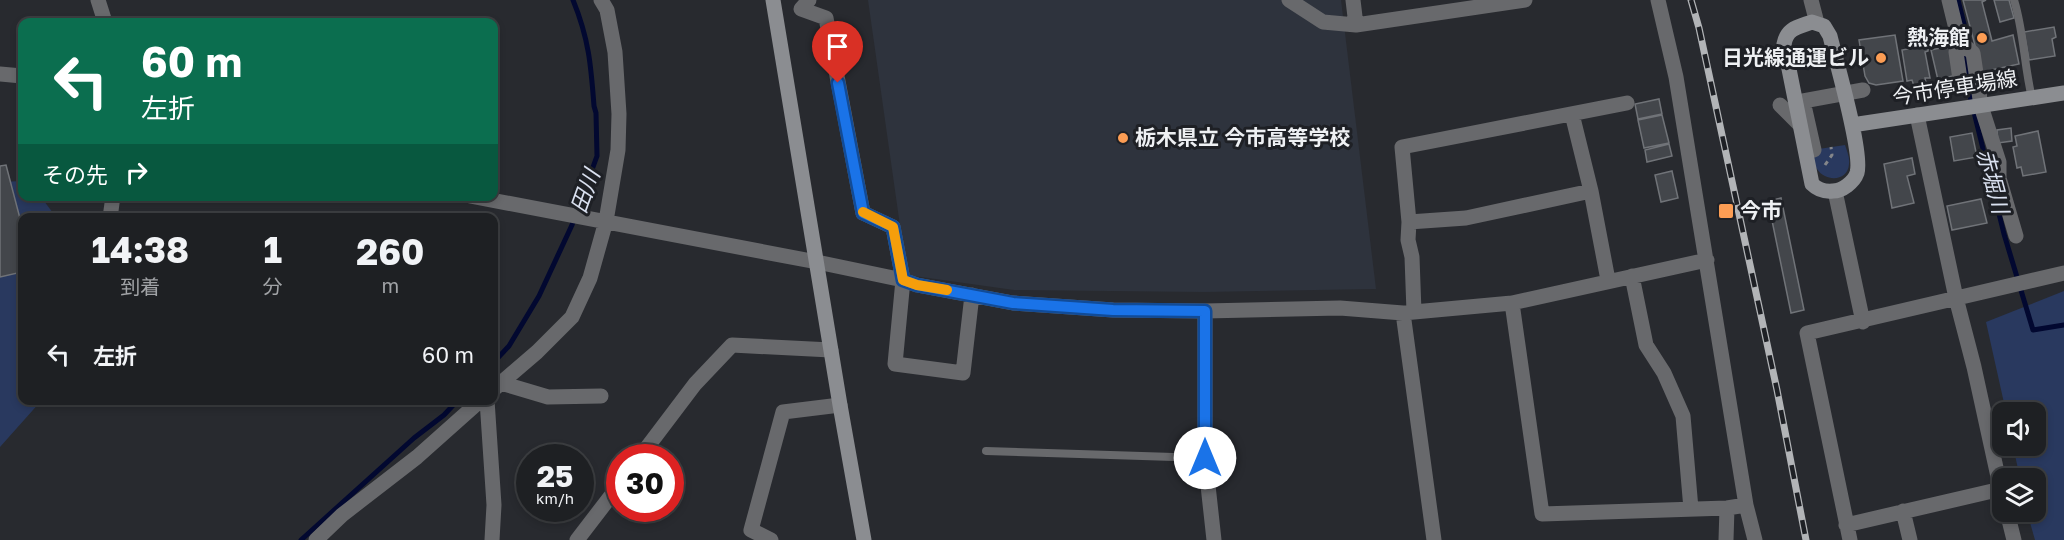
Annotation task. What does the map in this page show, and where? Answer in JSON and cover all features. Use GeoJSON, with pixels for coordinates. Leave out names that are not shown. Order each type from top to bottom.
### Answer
{"type":"FeatureCollection","features":[{"type":"Feature","properties":{"kind":"street"},"geometry":{"type":"LineString","coordinates":[[98,0],[101,18]]}},
{"type":"Feature","properties":{"kind":"street"},"geometry":{"type":"LineString","coordinates":[[498,385],[537,352],[572,317],[590,278],[606,221],[618,150],[619,114],[615,52],[606,10],[601,0]]}},
{"type":"Feature","properties":{"kind":"street"},"geometry":{"type":"LineString","coordinates":[[773,0],[864,540]]}},
{"type":"Feature","properties":{"kind":"street"},"geometry":{"type":"LineString","coordinates":[[809,0],[801,9],[826,18],[863,213],[893,227],[903,280],[895,364],[963,373],[972,295]]}},
{"type":"Feature","properties":{"kind":"street"},"geometry":{"type":"LineString","coordinates":[[1289,0],[1323,22],[1356,25],[1525,0]]}},
{"type":"Feature","properties":{"kind":"street"},"geometry":{"type":"LineString","coordinates":[[1353,0],[1356,25]]}},
{"type":"Feature","properties":{"kind":"street"},"geometry":{"type":"LineString","coordinates":[[1658,0],[1676,77],[1746,505],[1755,540]]}},
{"type":"Feature","properties":{"kind":"street"},"geometry":{"type":"LineString","coordinates":[[1810,0],[1817,23]]}},
{"type":"Feature","properties":{"kind":"street"},"geometry":{"type":"LineString","coordinates":[[1950,0],[1960,42],[1956,52],[1961,86]]}},
{"type":"Feature","properties":{"kind":"street"},"geometry":{"type":"LineString","coordinates":[[1812,22],[1817,23],[1824,26],[1830,36],[1852,125],[1858,162],[1858,172],[1854,178],[1845,187],[1835,191],[1822,191],[1812,183],[1784,44],[1786,35],[1791,29],[1812,22]]}},
{"type":"Feature","properties":{"kind":"street"},"geometry":{"type":"LineString","coordinates":[[1960,42],[1973,52],[1981,106],[1999,162],[1999,178],[2016,236]]}},
{"type":"Feature","properties":{"kind":"street"},"geometry":{"type":"LineString","coordinates":[[0,74],[18,76]]}},
{"type":"Feature","properties":{"kind":"street"},"geometry":{"type":"LineString","coordinates":[[1803,101],[1863,90]]}},
{"type":"Feature","properties":{"kind":"street","name":"今市停車場線"},"geometry":{"type":"LineString","coordinates":[[1852,125],[2064,93]]}},
{"type":"Feature","properties":{"kind":"street"},"geometry":{"type":"LineString","coordinates":[[1800,125],[1803,101]]}},
{"type":"Feature","properties":{"kind":"street"},"geometry":{"type":"LineString","coordinates":[[1803,101],[1814,150]]}},
{"type":"Feature","properties":{"kind":"street"},"geometry":{"type":"LineString","coordinates":[[1434,540],[1409,312],[1412,256],[1408,240],[1409,222],[1402,147],[1627,103]]}},
{"type":"Feature","properties":{"kind":"street"},"geometry":{"type":"LineString","coordinates":[[1780,105],[1800,125]]}},
{"type":"Feature","properties":{"kind":"street"},"geometry":{"type":"LineString","coordinates":[[1572,114],[1592,191],[1608,280]]}},
{"type":"Feature","properties":{"kind":"street"},"geometry":{"type":"LineString","coordinates":[[1917,115],[1956,298],[1997,468]]}},
{"type":"Feature","properties":{"kind":"street"},"geometry":{"type":"LineString","coordinates":[[1409,222],[1466,218],[1592,191]]}},
{"type":"Feature","properties":{"kind":"street"},"geometry":{"type":"LineString","coordinates":[[1835,191],[1863,322]]}},
{"type":"Feature","properties":{"kind":"street"},"geometry":{"type":"LineString","coordinates":[[497,201],[817,262],[917,285],[1013,303],[1113,310],[1205,311],[1340,308],[1409,312],[1512,303],[1707,260]]}},
{"type":"Feature","properties":{"kind":"street"},"geometry":{"type":"LineString","coordinates":[[1850,540],[1807,333],[1863,322],[2064,273]]}},
{"type":"Feature","properties":{"kind":"street"},"geometry":{"type":"LineString","coordinates":[[1632,276],[1646,345],[1664,373],[1683,416],[1691,509]]}},
{"type":"Feature","properties":{"kind":"street"},"geometry":{"type":"LineString","coordinates":[[1512,303],[1542,514],[1727,508],[1746,505]]}},
{"type":"Feature","properties":{"kind":"street"},"geometry":{"type":"LineString","coordinates":[[1205,311],[1205,458],[1214,540]]}},
{"type":"Feature","properties":{"kind":"street"},"geometry":{"type":"LineString","coordinates":[[650,444],[695,384],[732,345],[831,350]]}},
{"type":"Feature","properties":{"kind":"street"},"geometry":{"type":"LineString","coordinates":[[498,386],[548,397],[601,396]]}},
{"type":"Feature","properties":{"kind":"street"},"geometry":{"type":"LineString","coordinates":[[316,540],[342,514],[417,456],[475,405]]}},
{"type":"Feature","properties":{"kind":"street"},"geometry":{"type":"LineString","coordinates":[[487,405],[494,505],[492,540]]}},
{"type":"Feature","properties":{"kind":"street"},"geometry":{"type":"LineString","coordinates":[[771,540],[751,531],[783,412],[840,405]]}},
{"type":"Feature","properties":{"kind":"street"},"geometry":{"type":"LineString","coordinates":[[1846,525],[1992,494]]}},
{"type":"Feature","properties":{"kind":"street"},"geometry":{"type":"LineString","coordinates":[[577,540],[606,502]]}},
{"type":"Feature","properties":{"kind":"street"},"geometry":{"type":"LineString","coordinates":[[1726,540],[1727,508]]}},
{"type":"Feature","properties":{"kind":"street"},"geometry":{"type":"LineString","coordinates":[[1904,511],[1910,540]]}},
{"type":"Feature","properties":{"kind":"street"},"geometry":{"type":"LineString","coordinates":[[2010,522],[2014,540]]}},
{"type":"Feature","properties":{"kind":"lane"},"geometry":{"type":"LineString","coordinates":[[2014,0],[2032,98]]}},
{"type":"Feature","properties":{"kind":"lane"},"geometry":{"type":"LineString","coordinates":[[986,451],[1205,458]]}},
{"type":"Feature","properties":{"kind":"path"},"geometry":{"type":"LineString","coordinates":[[1825,165],[1832,155],[1831,147]]}},
{"type":"Feature","properties":{"kind":"shaded area","name":"栃木県立 今市高等学校"},"geometry":{"type":"Polygon","coordinates":[[[868,0],[1341,0],[1376,289],[1204,292],[1014,290],[907,275],[868,0]]]}},
{"type":"Feature","properties":{"kind":"shaded area"},"geometry":{"type":"Polygon","coordinates":[[[1845,145],[1849,162],[1848,170],[1841,177],[1825,176],[1815,165],[1812,150],[1845,145]]]}},
{"type":"Feature","properties":{"kind":"shaded area"},"geometry":{"type":"Polygon","coordinates":[[[18,181],[18,201],[44,201],[53,213],[18,213],[18,405],[37,405],[0,447],[0,182],[18,181]]]}},
{"type":"Feature","properties":{"kind":"shaded area"},"geometry":{"type":"Polygon","coordinates":[[[2064,291],[2064,540],[2035,540],[2030,522],[2046,522],[2046,468],[2018,468],[2015,456],[2046,456],[2046,402],[2004,402],[1986,322],[2064,291]]]}},
{"type":"Feature","properties":{"kind":"building","name":"熱海館"},"geometry":{"type":"Polygon","coordinates":[[[1963,0],[1986,0],[1982,2],[1992,41],[2013,35],[2019,64],[1982,72],[1963,0]]]}},
{"type":"Feature","properties":{"kind":"building"},"geometry":{"type":"Polygon","coordinates":[[[1994,0],[2009,0],[2014,18],[2000,22],[1994,0]]]}},
{"type":"Feature","properties":{"kind":"building"},"geometry":{"type":"Polygon","coordinates":[[[2054,27],[2056,37],[2052,39],[2055,56],[2029,60],[2024,32],[2054,27]]]}},
{"type":"Feature","properties":{"kind":"building","name":"日光線通運ビル"},"geometry":{"type":"Polygon","coordinates":[[[1895,35],[1903,81],[1876,85],[1869,83],[1865,76],[1859,40],[1895,35]]]}},
{"type":"Feature","properties":{"kind":"building"},"geometry":{"type":"Polygon","coordinates":[[[1928,45],[1928,51],[1925,52],[1930,78],[1925,78],[1926,83],[1914,86],[1912,80],[1907,81],[1902,50],[1928,45]]]}},
{"type":"Feature","properties":{"kind":"building"},"geometry":{"type":"Polygon","coordinates":[[[1949,46],[1956,75],[1938,80],[1931,50],[1949,46]]]}},
{"type":"Feature","properties":{"kind":"building"},"geometry":{"type":"Polygon","coordinates":[[[1659,99],[1662,114],[1638,119],[1635,104],[1659,99]]]}},
{"type":"Feature","properties":{"kind":"building"},"geometry":{"type":"Polygon","coordinates":[[[1662,115],[1669,143],[1644,148],[1638,120],[1662,115]]]}},
{"type":"Feature","properties":{"kind":"building"},"geometry":{"type":"Polygon","coordinates":[[[2011,128],[2012,141],[1998,143],[1997,130],[2011,128]]]}},
{"type":"Feature","properties":{"kind":"building"},"geometry":{"type":"Polygon","coordinates":[[[2038,131],[2046,172],[2023,176],[2021,167],[2017,168],[2013,147],[2017,146],[2015,136],[2038,131]]]}},
{"type":"Feature","properties":{"kind":"building"},"geometry":{"type":"Polygon","coordinates":[[[1972,133],[1977,157],[1954,161],[1950,137],[1972,133]]]}},
{"type":"Feature","properties":{"kind":"building"},"geometry":{"type":"Polygon","coordinates":[[[1669,144],[1672,156],[1647,162],[1645,150],[1669,144]]]}},
{"type":"Feature","properties":{"kind":"building"},"geometry":{"type":"Polygon","coordinates":[[[1912,158],[1915,174],[1907,176],[1914,203],[1892,208],[1884,164],[1912,158]]]}},
{"type":"Feature","properties":{"kind":"building"},"geometry":{"type":"Polygon","coordinates":[[[6,165],[19,213],[18,273],[0,277],[0,166],[6,165]]]}},
{"type":"Feature","properties":{"kind":"building"},"geometry":{"type":"Polygon","coordinates":[[[1672,171],[1678,198],[1661,202],[1655,175],[1672,171]]]}},
{"type":"Feature","properties":{"kind":"building"},"geometry":{"type":"Polygon","coordinates":[[[1781,198],[1804,310],[1791,313],[1768,201],[1781,198]]]}},
{"type":"Feature","properties":{"kind":"building"},"geometry":{"type":"Polygon","coordinates":[[[1981,199],[1987,223],[1952,230],[1947,206],[1981,199]]]}},
{"type":"Feature","properties":{"kind":"waterway","name":"田川"},"geometry":{"type":"LineString","coordinates":[[498,358],[509,346],[539,296],[572,225],[597,156],[592,78],[583,27],[573,0]]}},
{"type":"Feature","properties":{"kind":"waterway","name":"赤堀川"},"geometry":{"type":"LineString","coordinates":[[1958,0],[1967,36],[1965,58],[1970,96],[2004,234],[2033,330],[2064,325]]}},
{"type":"Feature","properties":{"kind":"waterway","name":"田川"},"geometry":{"type":"LineString","coordinates":[[301,540],[453,405]]}},
{"type":"Feature","properties":{"kind":"railway"},"geometry":{"type":"LineString","coordinates":[[1691,0],[1777,390],[1806,540]]}},
{"type":"Feature","properties":{"kind":"slow traffic"},"geometry":{"type":"LineString","coordinates":[[863,212],[893,227],[903,280],[947,290]]}},
{"type":"Feature","properties":{"kind":"place","name":"熱海館"},"geometry":{"type":"Point","coordinates":[1982,38]}},
{"type":"Feature","properties":{"kind":"place","name":"日光線通運ビル"},"geometry":{"type":"Point","coordinates":[1881,58]}},
{"type":"Feature","properties":{"kind":"place","name":"栃木県立 今市高等学校"},"geometry":{"type":"Point","coordinates":[1123,138]}},
{"type":"Feature","properties":{"kind":"place","name":"今市"},"geometry":{"type":"Point","coordinates":[1726,211]}},
{"type":"Feature","properties":{"kind":"route"},"geometry":{"type":"LineString","coordinates":[[838,83],[863,213],[893,227],[903,280],[917,285],[1013,303],[1113,310],[1205,311],[1205,458]]}}]}
